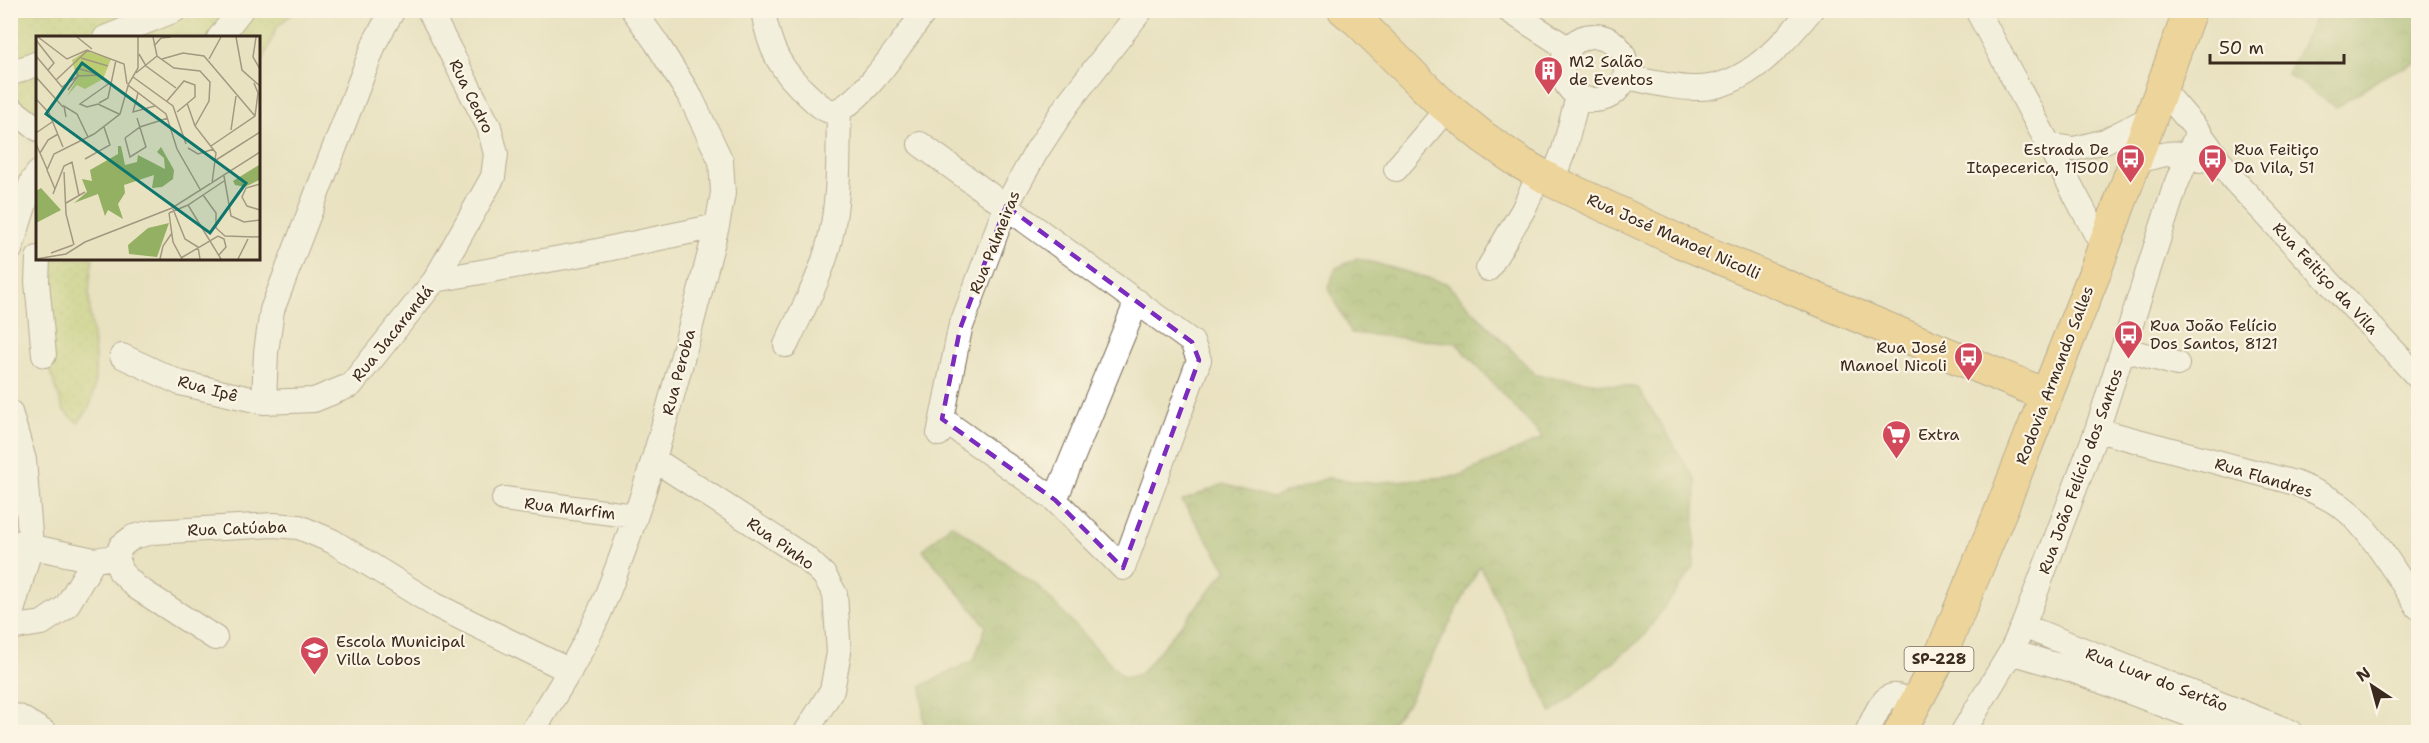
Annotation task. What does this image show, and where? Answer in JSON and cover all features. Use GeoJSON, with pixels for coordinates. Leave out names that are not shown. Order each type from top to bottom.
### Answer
{"type":"FeatureCollection","features":[{"type":"Feature","properties":{"kind":"main road","name":"Rua José Manoel Nicolli"},"geometry":{"type":"LineString","coordinates":[[1344,10],[1448,108],[1492,144],[1546,177],[1681,242],[2046,395]]}},
{"type":"Feature","properties":{"kind":"main road","name":"Rodovia Armando Salles"},"geometry":{"type":"LineString","coordinates":[[1900,732],[1950,634],[2046,395],[2190,10]]}},
{"type":"Feature","properties":{"kind":"street"},"geometry":{"type":"LineString","coordinates":[[115,36],[130,33],[175,10]]}},
{"type":"Feature","properties":{"kind":"street"},"geometry":{"type":"LineString","coordinates":[[221,36],[241,10]]}},
{"type":"Feature","properties":{"kind":"street"},"geometry":{"type":"LineString","coordinates":[[264,402],[266,352],[272,310],[376,40],[393,10]]}},
{"type":"Feature","properties":{"kind":"street","name":"Rua Cedro"},"geometry":{"type":"LineString","coordinates":[[429,10],[489,127],[496,154],[494,177],[435,280]]}},
{"type":"Feature","properties":{"kind":"street","name":"Rua Peroba"},"geometry":{"type":"LineString","coordinates":[[532,732],[570,671],[606,598],[655,460],[717,226],[723,193],[721,161],[691,98],[633,10]]}},
{"type":"Feature","properties":{"kind":"street"},"geometry":{"type":"LineString","coordinates":[[763,10],[769,43],[779,63],[795,83],[829,112],[839,111],[862,93],[926,10]]}},
{"type":"Feature","properties":{"kind":"street","name":"Rua Palmeiras"},"geometry":{"type":"LineString","coordinates":[[1055,500],[940,428],[960,329],[1006,206],[1036,152],[1068,103],[1141,10]]}},
{"type":"Feature","properties":{"kind":"street"},"geometry":{"type":"LineString","coordinates":[[1508,10],[1569,49]]}},
{"type":"Feature","properties":{"kind":"street"},"geometry":{"type":"LineString","coordinates":[[1625,77],[1686,88],[1701,88],[1725,83],[1763,61],[1811,10]]}},
{"type":"Feature","properties":{"kind":"street"},"geometry":{"type":"LineString","coordinates":[[1977,10],[2103,247]]}},
{"type":"Feature","properties":{"kind":"street"},"geometry":{"type":"LineString","coordinates":[[1594,36],[1613,42],[1624,57],[1625,77],[1621,86],[1606,98],[1587,100],[1570,89],[1562,69],[1564,59],[1569,49],[1585,38],[1594,36]]}},
{"type":"Feature","properties":{"kind":"street"},"geometry":{"type":"LineString","coordinates":[[10,74],[36,64]]}},
{"type":"Feature","properties":{"kind":"street","name":"Rua Feitiço da Vila"},"geometry":{"type":"LineString","coordinates":[[2162,88],[2198,131],[2233,179],[2418,377]]}},
{"type":"Feature","properties":{"kind":"street"},"geometry":{"type":"LineString","coordinates":[[1488,269],[1523,210],[1564,150],[1578,96]]}},
{"type":"Feature","properties":{"kind":"street"},"geometry":{"type":"LineString","coordinates":[[10,108],[36,126]]}},
{"type":"Feature","properties":{"kind":"street"},"geometry":{"type":"LineString","coordinates":[[1396,168],[1448,108]]}},
{"type":"Feature","properties":{"kind":"street"},"geometry":{"type":"LineString","coordinates":[[786,345],[821,272],[831,238],[837,177],[839,111]]}},
{"type":"Feature","properties":{"kind":"street"},"geometry":{"type":"LineString","coordinates":[[2047,145],[2074,150],[2105,141],[2150,118]]}},
{"type":"Feature","properties":{"kind":"street","name":"Rua João Felício dos Santos"},"geometry":{"type":"LineString","coordinates":[[1963,732],[2011,652],[2023,626],[2097,430],[2175,188],[2198,131]]}},
{"type":"Feature","properties":{"kind":"street"},"geometry":{"type":"LineString","coordinates":[[920,144],[1137,301],[1192,342],[1199,360],[1123,568],[1055,500],[1137,301]]}},
{"type":"Feature","properties":{"kind":"street"},"geometry":{"type":"LineString","coordinates":[[2133,163],[2162,154],[2188,154]]}},
{"type":"Feature","properties":{"kind":"street","name":"Rua Feitiço da Vila"},"geometry":{"type":"LineString","coordinates":[[2188,154],[2233,179]]}},
{"type":"Feature","properties":{"kind":"street"},"geometry":{"type":"LineString","coordinates":[[10,250],[32,181],[36,176]]}},
{"type":"Feature","properties":{"kind":"street","name":"Rua Jacarandá"},"geometry":{"type":"LineString","coordinates":[[264,402],[314,400],[351,385],[435,280],[583,254],[717,226]]}},
{"type":"Feature","properties":{"kind":"street"},"geometry":{"type":"LineString","coordinates":[[38,260],[37,282],[44,355]]}},
{"type":"Feature","properties":{"kind":"street"},"geometry":{"type":"LineString","coordinates":[[2123,349],[2177,363]]}},
{"type":"Feature","properties":{"kind":"street","name":"Rua Ipê"},"geometry":{"type":"LineString","coordinates":[[122,356],[180,383],[264,402]]}},
{"type":"Feature","properties":{"kind":"street"},"geometry":{"type":"LineString","coordinates":[[10,412],[24,460],[21,544],[10,618]]}},
{"type":"Feature","properties":{"kind":"street","name":"Rua Flandres"},"geometry":{"type":"LineString","coordinates":[[2097,430],[2295,483],[2322,495],[2343,507],[2361,525],[2416,593]]}},
{"type":"Feature","properties":{"kind":"street","name":"Rua Pinho"},"geometry":{"type":"LineString","coordinates":[[655,460],[806,558],[824,575],[835,594],[839,653],[832,690],[806,732]]}},
{"type":"Feature","properties":{"kind":"street","name":"Rua Marfim"},"geometry":{"type":"LineString","coordinates":[[504,500],[635,516]]}},
{"type":"Feature","properties":{"kind":"street","name":"Rua Catúaba"},"geometry":{"type":"LineString","coordinates":[[10,628],[42,623],[66,608],[105,559],[133,537],[153,532],[274,525],[298,527],[332,541],[435,605],[570,671]]}},
{"type":"Feature","properties":{"kind":"street"},"geometry":{"type":"LineString","coordinates":[[21,544],[105,559],[136,587],[215,638]]}},
{"type":"Feature","properties":{"kind":"street","name":"Rua Luar do Sertão"},"geometry":{"type":"LineString","coordinates":[[2023,626],[2166,694],[2235,732]]}},
{"type":"Feature","properties":{"kind":"street","name":"Rua Luar do Sertão"},"geometry":{"type":"LineString","coordinates":[[2011,652],[2166,694],[2291,732]]}},
{"type":"Feature","properties":{"kind":"street"},"geometry":{"type":"LineString","coordinates":[[1867,732],[1884,700],[1890,696],[1896,695],[1915,704]]}},
{"type":"Feature","properties":{"kind":"street"},"geometry":{"type":"LineString","coordinates":[[10,715],[19,717],[44,732]]}},
{"type":"Feature","properties":{"kind":"highlighted area"},"geometry":{"type":"Polygon","coordinates":[[[1006,206],[1192,342],[1199,360],[1123,568],[1055,500],[942,419],[960,329],[1006,206]]]}},
{"type":"Feature","properties":{"kind":"green space"},"geometry":{"type":"Polygon","coordinates":[[[10,11],[296,11],[277,26],[260,68],[260,36],[36,36],[36,128],[11,108],[10,11]]]}},
{"type":"Feature","properties":{"kind":"green space"},"geometry":{"type":"Polygon","coordinates":[[[2319,11],[2418,11],[2418,62],[2387,74],[2336,107],[2287,74],[2319,11]]]}},
{"type":"Feature","properties":{"kind":"green space"},"geometry":{"type":"Polygon","coordinates":[[[1357,258],[1446,283],[1536,375],[1638,388],[1696,481],[1694,567],[1642,638],[1552,713],[1480,566],[1408,703],[1383,732],[924,732],[922,686],[974,660],[986,626],[923,550],[951,524],[1037,585],[1124,678],[1140,674],[1227,570],[1182,501],[1223,484],[1272,498],[1327,478],[1370,483],[1458,476],[1543,438],[1456,343],[1351,333],[1328,287],[1336,268],[1357,258]]]}},
{"type":"Feature","properties":{"kind":"green space"},"geometry":{"type":"Polygon","coordinates":[[[38,260],[93,260],[90,302],[95,386],[91,403],[78,423],[64,411],[44,355],[38,260]]]}},
{"type":"Feature","properties":{"kind":"place","name":"M2 Salão de Eventos"},"geometry":{"type":"Point","coordinates":[1548,96]}},
{"type":"Feature","properties":{"kind":"place","name":"Estrada De Itapecerica, 11500"},"geometry":{"type":"Point","coordinates":[2130,184]}},
{"type":"Feature","properties":{"kind":"place","name":"Rua Feitiço Da Vila, 51"},"geometry":{"type":"Point","coordinates":[2213,184]}},
{"type":"Feature","properties":{"kind":"place","name":"Rua João Felício Dos Santos, 8121"},"geometry":{"type":"Point","coordinates":[2129,360]}},
{"type":"Feature","properties":{"kind":"place","name":"Rua José Manoel Nicoli"},"geometry":{"type":"Point","coordinates":[1968,382]}},
{"type":"Feature","properties":{"kind":"place","name":"Extra"},"geometry":{"type":"Point","coordinates":[1897,460]}},
{"type":"Feature","properties":{"kind":"place","name":"Escola Municipal Villa Lobos"},"geometry":{"type":"Point","coordinates":[315,676]}}]}
